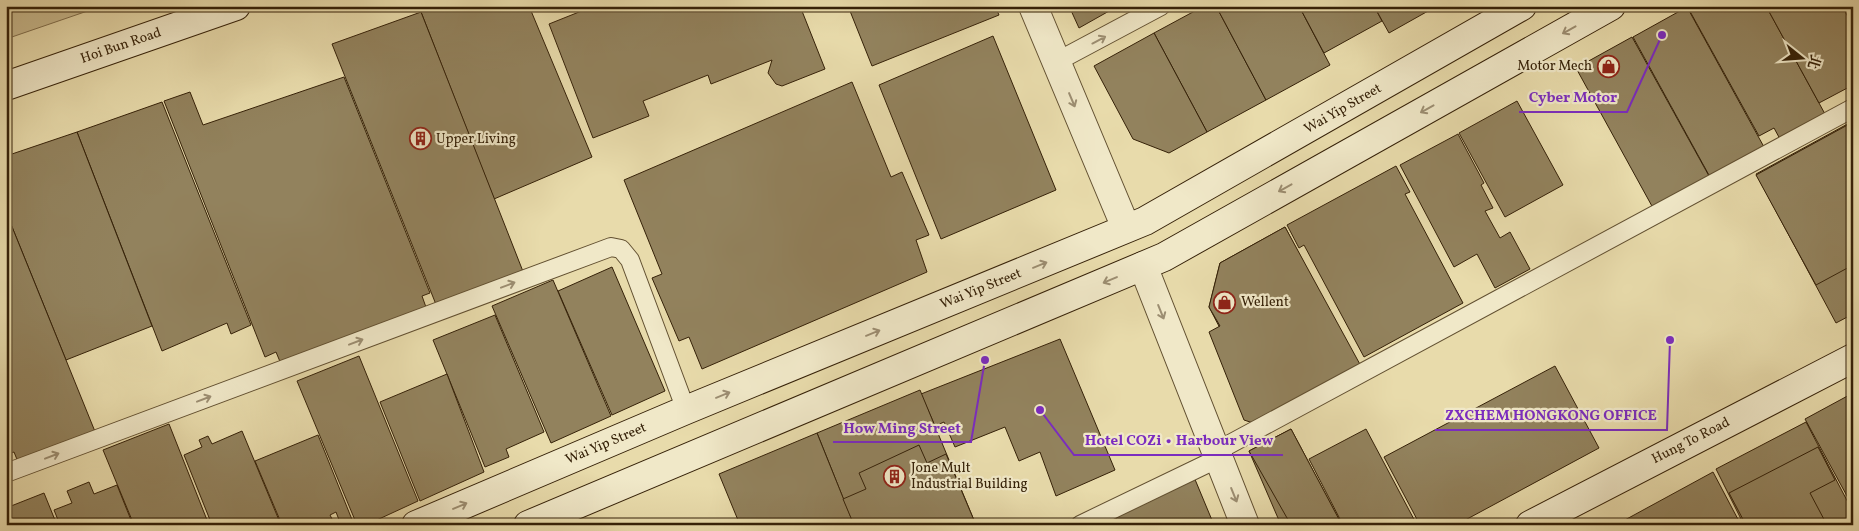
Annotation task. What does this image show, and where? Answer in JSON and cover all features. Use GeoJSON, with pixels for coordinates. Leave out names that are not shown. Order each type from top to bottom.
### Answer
{"type":"FeatureCollection","features":[{"type":"Feature","properties":{"kind":"main road","name":"Hoi Bun Road"},"geometry":{"type":"LineString","coordinates":[[6,86],[236,6]]}},
{"type":"Feature","properties":{"kind":"main road"},"geometry":{"type":"LineString","coordinates":[[1032,6],[1126,228]]}},
{"type":"Feature","properties":{"kind":"main road","name":"Wai Yip Street"},"geometry":{"type":"LineString","coordinates":[[416,525],[686,410],[1126,228],[1180,202],[1522,6]]}},
{"type":"Feature","properties":{"kind":"main road"},"geometry":{"type":"LineString","coordinates":[[528,525],[1143,266],[1611,6]]}},
{"type":"Feature","properties":{"kind":"main road"},"geometry":{"type":"LineString","coordinates":[[1143,266],[1245,525]]}},
{"type":"Feature","properties":{"kind":"main road","name":"Hung To Road"},"geometry":{"type":"LineString","coordinates":[[1530,525],[1853,358]]}},
{"type":"Feature","properties":{"kind":"lane"},"geometry":{"type":"LineString","coordinates":[[1056,62],[1161,6]]}},
{"type":"Feature","properties":{"kind":"lane"},"geometry":{"type":"LineString","coordinates":[[1080,525],[1218,455],[1853,108]]}},
{"type":"Feature","properties":{"kind":"lane"},"geometry":{"type":"LineString","coordinates":[[6,474],[611,247],[621,249],[630,260],[686,410]]}},
{"type":"Feature","properties":{"kind":"shaded area"},"geometry":{"type":"Polygon","coordinates":[[[6,6],[102,6],[6,39],[6,6]]]}},
{"type":"Feature","properties":{"kind":"building"},"geometry":{"type":"Polygon","coordinates":[[[436,6],[529,6],[592,157],[494,199],[421,12],[436,6]]]}},
{"type":"Feature","properties":{"kind":"building"},"geometry":{"type":"Polygon","coordinates":[[[594,6],[800,6],[825,69],[782,86],[776,84],[768,73],[772,60],[711,84],[708,75],[643,101],[649,116],[593,138],[549,24],[594,6]]]}},
{"type":"Feature","properties":{"kind":"building"},"geometry":{"type":"Polygon","coordinates":[[[848,6],[995,6],[999,15],[872,66],[848,6]]]}},
{"type":"Feature","properties":{"kind":"building"},"geometry":{"type":"Polygon","coordinates":[[[1069,6],[1118,6],[1079,28],[1069,6]]]}},
{"type":"Feature","properties":{"kind":"building"},"geometry":{"type":"Polygon","coordinates":[[[1204,6],[1216,6],[1266,100],[1207,132],[1154,33],[1204,6]]]}},
{"type":"Feature","properties":{"kind":"building"},"geometry":{"type":"Polygon","coordinates":[[[1216,6],[1299,6],[1330,65],[1266,100],[1216,6]]]}},
{"type":"Feature","properties":{"kind":"building"},"geometry":{"type":"Polygon","coordinates":[[[1299,6],[1374,6],[1382,21],[1324,53],[1299,6]]]}},
{"type":"Feature","properties":{"kind":"building"},"geometry":{"type":"Polygon","coordinates":[[[1374,6],[1437,6],[1389,33],[1374,6]]]}},
{"type":"Feature","properties":{"kind":"building"},"geometry":{"type":"Polygon","coordinates":[[[1687,6],[1766,6],[1825,114],[1780,139],[1774,128],[1759,136],[1687,6]]]}},
{"type":"Feature","properties":{"kind":"building"},"geometry":{"type":"Polygon","coordinates":[[[1766,6],[1842,6],[1853,26],[1853,85],[1819,103],[1766,6]]]}},
{"type":"Feature","properties":{"kind":"building"},"geometry":{"type":"Polygon","coordinates":[[[1844,6],[1853,6],[1853,23],[1844,6]]]}},
{"type":"Feature","properties":{"kind":"building"},"geometry":{"type":"Polygon","coordinates":[[[1844,6],[1853,6],[1853,23],[1844,6]]]}},
{"type":"Feature","properties":{"kind":"building"},"geometry":{"type":"Polygon","coordinates":[[[1687,7],[1764,147],[1710,177],[1633,37],[1687,7]]]}},
{"type":"Feature","properties":{"kind":"building","name":"Upper Living"},"geometry":{"type":"Polygon","coordinates":[[[421,12],[524,274],[437,307],[332,44],[421,12]]]}},
{"type":"Feature","properties":{"kind":"building"},"geometry":{"type":"Polygon","coordinates":[[[1154,33],[1207,132],[1169,153],[1133,139],[1094,66],[1154,33]]]}},
{"type":"Feature","properties":{"kind":"building"},"geometry":{"type":"Polygon","coordinates":[[[993,36],[1056,190],[941,239],[879,85],[993,36]]]}},
{"type":"Feature","properties":{"kind":"building"},"geometry":{"type":"Polygon","coordinates":[[[1632,37],[1709,176],[1653,208],[1576,68],[1632,37]]]}},
{"type":"Feature","properties":{"kind":"building"},"geometry":{"type":"Polygon","coordinates":[[[344,77],[430,293],[422,296],[427,310],[281,364],[276,352],[265,357],[164,101],[190,92],[203,125],[344,77]]]}},
{"type":"Feature","properties":{"kind":"building"},"geometry":{"type":"Polygon","coordinates":[[[852,82],[891,177],[902,172],[929,235],[916,240],[927,272],[702,369],[689,337],[679,341],[652,278],[662,274],[624,180],[852,82]]]}},
{"type":"Feature","properties":{"kind":"building"},"geometry":{"type":"Polygon","coordinates":[[[1517,101],[1563,185],[1505,217],[1459,133],[1517,101]]]}},
{"type":"Feature","properties":{"kind":"building"},"geometry":{"type":"Polygon","coordinates":[[[162,102],[251,325],[231,334],[227,323],[162,351],[77,132],[162,102]]]}},
{"type":"Feature","properties":{"kind":"building"},"geometry":{"type":"Polygon","coordinates":[[[1853,121],[1853,314],[1836,323],[1756,174],[1853,121]]]}},
{"type":"Feature","properties":{"kind":"building"},"geometry":{"type":"Polygon","coordinates":[[[1853,122],[1853,265],[1816,285],[1756,175],[1853,122]]]}},
{"type":"Feature","properties":{"kind":"building"},"geometry":{"type":"Polygon","coordinates":[[[77,132],[152,326],[66,360],[6,212],[6,156],[77,132]]]}},
{"type":"Feature","properties":{"kind":"building"},"geometry":{"type":"Polygon","coordinates":[[[1458,134],[1484,183],[1481,185],[1493,208],[1485,211],[1500,238],[1510,232],[1530,269],[1495,288],[1477,254],[1454,267],[1400,165],[1458,134]]]}},
{"type":"Feature","properties":{"kind":"building"},"geometry":{"type":"Polygon","coordinates":[[[1396,166],[1410,192],[1405,194],[1463,303],[1364,357],[1304,245],[1299,248],[1287,225],[1396,166]]]}},
{"type":"Feature","properties":{"kind":"building"},"geometry":{"type":"Polygon","coordinates":[[[6,212],[96,434],[18,462],[14,452],[6,455],[6,212]]]}},
{"type":"Feature","properties":{"kind":"building"},"geometry":{"type":"Polygon","coordinates":[[[1285,227],[1320,293],[1304,302],[1296,288],[1273,300],[1315,381],[1262,409],[1209,307],[1220,263],[1285,227]]]}},
{"type":"Feature","properties":{"kind":"building"},"geometry":{"type":"Polygon","coordinates":[[[1285,227],[1362,368],[1256,424],[1244,420],[1209,332],[1220,326],[1209,307],[1220,263],[1285,227]]]}},
{"type":"Feature","properties":{"kind":"building"},"geometry":{"type":"Polygon","coordinates":[[[612,267],[665,391],[612,415],[558,291],[612,267]]]}},
{"type":"Feature","properties":{"kind":"building"},"geometry":{"type":"Polygon","coordinates":[[[553,280],[611,416],[551,443],[492,306],[553,280]]]}},
{"type":"Feature","properties":{"kind":"building"},"geometry":{"type":"Polygon","coordinates":[[[495,315],[544,432],[506,449],[509,457],[485,467],[433,340],[495,315]]]}},
{"type":"Feature","properties":{"kind":"building"},"geometry":{"type":"Polygon","coordinates":[[[1060,339],[1115,470],[1056,496],[1040,452],[1019,461],[1005,427],[955,447],[944,422],[935,426],[921,394],[1060,339]]]}},
{"type":"Feature","properties":{"kind":"building"},"geometry":{"type":"Polygon","coordinates":[[[359,356],[418,501],[366,525],[357,525],[297,381],[359,356]]]}},
{"type":"Feature","properties":{"kind":"building"},"geometry":{"type":"Polygon","coordinates":[[[1555,366],[1599,448],[1456,525],[1420,525],[1384,457],[1555,366]]]}},
{"type":"Feature","properties":{"kind":"building"},"geometry":{"type":"Polygon","coordinates":[[[447,374],[484,472],[420,501],[380,402],[447,374]]]}},
{"type":"Feature","properties":{"kind":"building","name":"Jone Mult Industrial Building"},"geometry":{"type":"Polygon","coordinates":[[[920,390],[976,525],[854,525],[817,433],[920,390]]]}},
{"type":"Feature","properties":{"kind":"building"},"geometry":{"type":"Polygon","coordinates":[[[1853,393],[1853,507],[1805,419],[1853,393]]]}},
{"type":"Feature","properties":{"kind":"building"},"geometry":{"type":"Polygon","coordinates":[[[1806,422],[1853,512],[1853,525],[1744,525],[1716,469],[1806,422]]]}},
{"type":"Feature","properties":{"kind":"building"},"geometry":{"type":"Polygon","coordinates":[[[169,424],[209,525],[134,525],[103,450],[169,424]]]}},
{"type":"Feature","properties":{"kind":"building"},"geometry":{"type":"Polygon","coordinates":[[[1291,429],[1342,525],[1281,525],[1249,451],[1291,429]]]}},
{"type":"Feature","properties":{"kind":"building"},"geometry":{"type":"Polygon","coordinates":[[[1291,429],[1342,525],[1291,525],[1249,451],[1291,429]]]}},
{"type":"Feature","properties":{"kind":"building"},"geometry":{"type":"Polygon","coordinates":[[[1366,429],[1417,525],[1343,525],[1309,459],[1366,429]]]}},
{"type":"Feature","properties":{"kind":"building"},"geometry":{"type":"Polygon","coordinates":[[[242,431],[281,525],[212,525],[184,455],[202,447],[199,440],[208,436],[212,444],[242,431]]]}},
{"type":"Feature","properties":{"kind":"building"},"geometry":{"type":"Polygon","coordinates":[[[817,433],[854,525],[740,525],[719,474],[817,433]]]}},
{"type":"Feature","properties":{"kind":"building"},"geometry":{"type":"Polygon","coordinates":[[[318,435],[353,522],[341,525],[336,512],[330,515],[335,525],[282,525],[255,461],[318,435]]]}},
{"type":"Feature","properties":{"kind":"building"},"geometry":{"type":"Polygon","coordinates":[[[919,445],[927,463],[946,454],[976,525],[854,525],[843,499],[866,489],[859,473],[919,445]]]}},
{"type":"Feature","properties":{"kind":"building"},"geometry":{"type":"Polygon","coordinates":[[[1818,447],[1835,480],[1810,493],[1827,525],[1746,525],[1729,493],[1818,447]]]}},
{"type":"Feature","properties":{"kind":"building"},"geometry":{"type":"Polygon","coordinates":[[[1713,472],[1741,525],[1625,525],[1623,521],[1713,472]]]}},
{"type":"Feature","properties":{"kind":"building"},"geometry":{"type":"Polygon","coordinates":[[[1194,477],[1214,525],[1119,525],[1115,515],[1194,477]]]}},
{"type":"Feature","properties":{"kind":"building"},"geometry":{"type":"Polygon","coordinates":[[[89,482],[94,494],[117,485],[133,525],[60,525],[54,510],[72,503],[67,491],[89,482]]]}},
{"type":"Feature","properties":{"kind":"building"},"geometry":{"type":"Polygon","coordinates":[[[44,493],[57,525],[6,525],[6,508],[44,493]]]}},
{"type":"Feature","properties":{"kind":"place","name":"Cyber Motor"},"geometry":{"type":"Point","coordinates":[1662,35]}},
{"type":"Feature","properties":{"kind":"place","name":"Motor Mech"},"geometry":{"type":"Point","coordinates":[1608,66]}},
{"type":"Feature","properties":{"kind":"place","name":"Upper Living"},"geometry":{"type":"Point","coordinates":[420,139]}},
{"type":"Feature","properties":{"kind":"place","name":"Wellent"},"geometry":{"type":"Point","coordinates":[1225,302]}},
{"type":"Feature","properties":{"kind":"place","name":"ZXCHEM HONGKONG OFFICE"},"geometry":{"type":"Point","coordinates":[1670,340]}},
{"type":"Feature","properties":{"kind":"place","name":"How Ming Street"},"geometry":{"type":"Point","coordinates":[985,360]}},
{"type":"Feature","properties":{"kind":"place","name":"Hotel COZi ∙ Harbour View"},"geometry":{"type":"Point","coordinates":[1040,410]}},
{"type":"Feature","properties":{"kind":"place","name":"Jone Mult Industrial Building"},"geometry":{"type":"Point","coordinates":[895,476]}}]}
